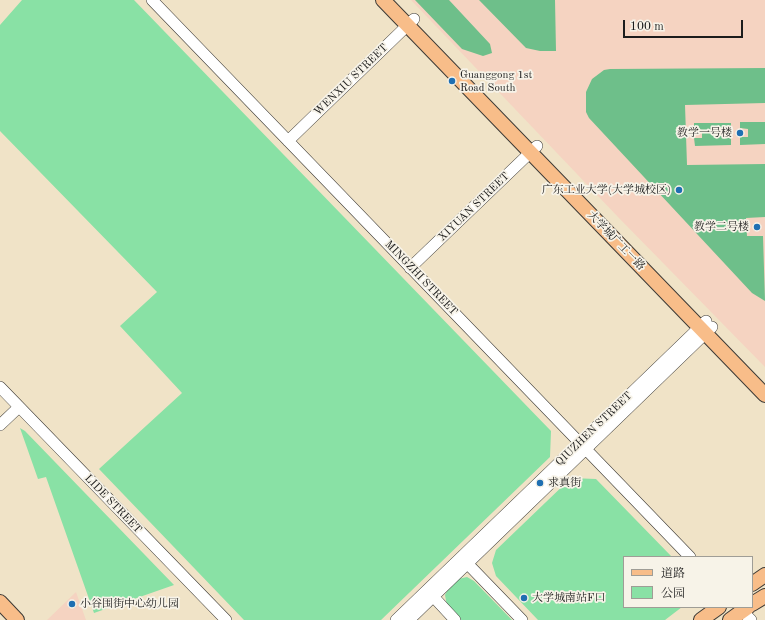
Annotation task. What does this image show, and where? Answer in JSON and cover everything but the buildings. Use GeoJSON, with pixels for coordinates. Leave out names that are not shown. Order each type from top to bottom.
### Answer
{"type":"FeatureCollection","features":[{"type":"Feature","properties":{"kind":"main road","name":"大学城广工一路"},"geometry":{"type":"LineString","coordinates":[[383,0],[410,22],[706,327],[765,382]]}},
{"type":"Feature","properties":{"kind":"main road","name":"大学城广工一路"},"geometry":{"type":"LineString","coordinates":[[396,0],[410,22]]}},
{"type":"Feature","properties":{"kind":"main road","name":"大学城广工一路"},"geometry":{"type":"LineString","coordinates":[[706,327],[765,395]]}},
{"type":"Feature","properties":{"kind":"main road"},"geometry":{"type":"LineString","coordinates":[[753,583],[765,575]]}},
{"type":"Feature","properties":{"kind":"main road"},"geometry":{"type":"LineString","coordinates":[[753,607],[765,596]]}},
{"type":"Feature","properties":{"kind":"main road"},"geometry":{"type":"LineString","coordinates":[[0,602],[17,620]]}},
{"type":"Feature","properties":{"kind":"main road"},"geometry":{"type":"LineString","coordinates":[[701,620],[718,608]]}},
{"type":"Feature","properties":{"kind":"main road"},"geometry":{"type":"LineString","coordinates":[[730,620],[748,611]]}},
{"type":"Feature","properties":{"kind":"street","name":"MINGZHI STREET"},"geometry":{"type":"LineString","coordinates":[[152,0],[689,556]]}},
{"type":"Feature","properties":{"kind":"street","name":"WENXIU STREET"},"geometry":{"type":"LineString","coordinates":[[288,140],[410,22]]}},
{"type":"Feature","properties":{"kind":"street","name":"XIYUAN STREET"},"geometry":{"type":"LineString","coordinates":[[410,268],[534,149]]}},
{"type":"Feature","properties":{"kind":"street","name":"QIUZHEN STREET"},"geometry":{"type":"LineString","coordinates":[[396,620],[430,594],[706,327]]}},
{"type":"Feature","properties":{"kind":"street","name":"LIDE STREET"},"geometry":{"type":"LineString","coordinates":[[0,387],[226,620]]}},
{"type":"Feature","properties":{"kind":"street"},"geometry":{"type":"LineString","coordinates":[[0,425],[19,407]]}},
{"type":"Feature","properties":{"kind":"street"},"geometry":{"type":"LineString","coordinates":[[465,560],[522,620]]}},
{"type":"Feature","properties":{"kind":"street","name":"QIUZHEN STREET"},"geometry":{"type":"LineString","coordinates":[[410,620],[430,594]]}},
{"type":"Feature","properties":{"kind":"street"},"geometry":{"type":"LineString","coordinates":[[430,594],[455,620]]}},
{"type":"Feature","properties":{"kind":"shaded area","name":"广东工业大学(大学城校区)"},"geometry":{"type":"Polygon","coordinates":[[[411,0],[765,0],[765,367],[618,217],[411,0]]]}},
{"type":"Feature","properties":{"kind":"shaded area","name":"小谷围街中心幼儿园"},"geometry":{"type":"Polygon","coordinates":[[[76,592],[86,620],[47,620],[76,592]]]}},
{"type":"Feature","properties":{"kind":"green space"},"geometry":{"type":"Polygon","coordinates":[[[22,0],[134,0],[551,431],[550,457],[381,620],[244,620],[99,469],[182,393],[120,326],[157,292],[0,131],[0,25],[22,0]]]}},
{"type":"Feature","properties":{"kind":"green space"},"geometry":{"type":"Polygon","coordinates":[[[415,0],[449,0],[490,44],[492,53],[483,56],[462,49],[415,0]]]}},
{"type":"Feature","properties":{"kind":"green space"},"geometry":{"type":"Polygon","coordinates":[[[479,0],[555,0],[556,51],[540,51],[526,48],[479,0]]]}},
{"type":"Feature","properties":{"kind":"green space"},"geometry":{"type":"Polygon","coordinates":[[[765,68],[765,103],[685,105],[687,165],[765,164],[765,217],[746,218],[747,236],[763,236],[765,301],[752,293],[589,118],[586,112],[586,92],[592,79],[604,70],[610,69],[765,68]]]}},
{"type":"Feature","properties":{"kind":"green space"},"geometry":{"type":"Polygon","coordinates":[[[740,122],[765,122],[765,144],[740,145],[740,137],[748,137],[748,129],[740,128],[740,122]]]}},
{"type":"Feature","properties":{"kind":"green space"},"geometry":{"type":"Polygon","coordinates":[[[694,123],[731,123],[731,145],[695,146],[694,138],[702,138],[702,130],[694,129],[694,123]]]}},
{"type":"Feature","properties":{"kind":"green space"},"geometry":{"type":"Polygon","coordinates":[[[20,428],[25,431],[174,585],[94,613],[46,477],[38,479],[20,428]]]}},
{"type":"Feature","properties":{"kind":"green space"},"geometry":{"type":"Polygon","coordinates":[[[571,478],[596,479],[671,556],[623,556],[623,608],[681,608],[665,620],[538,620],[496,576],[492,563],[496,550],[571,478]]]}},
{"type":"Feature","properties":{"kind":"green space"},"geometry":{"type":"Polygon","coordinates":[[[467,577],[474,581],[512,620],[461,620],[447,606],[445,595],[448,589],[458,579],[467,577]]]}},
{"type":"Feature","properties":{"kind":"place","name":"Guanggong 1st Road South"},"geometry":{"type":"Point","coordinates":[452,81]}},
{"type":"Feature","properties":{"kind":"place","name":"教学一号楼"},"geometry":{"type":"Point","coordinates":[740,133]}},
{"type":"Feature","properties":{"kind":"place","name":"广东工业大学(大学城校区)"},"geometry":{"type":"Point","coordinates":[679,190]}},
{"type":"Feature","properties":{"kind":"place","name":"教学二号楼"},"geometry":{"type":"Point","coordinates":[757,227]}},
{"type":"Feature","properties":{"kind":"place","name":"求真街"},"geometry":{"type":"Point","coordinates":[540,483]}},
{"type":"Feature","properties":{"kind":"place","name":"大学城南站F口"},"geometry":{"type":"Point","coordinates":[524,598]}},
{"type":"Feature","properties":{"kind":"place","name":"小谷围街中心幼儿园"},"geometry":{"type":"Point","coordinates":[72,604]}}]}
